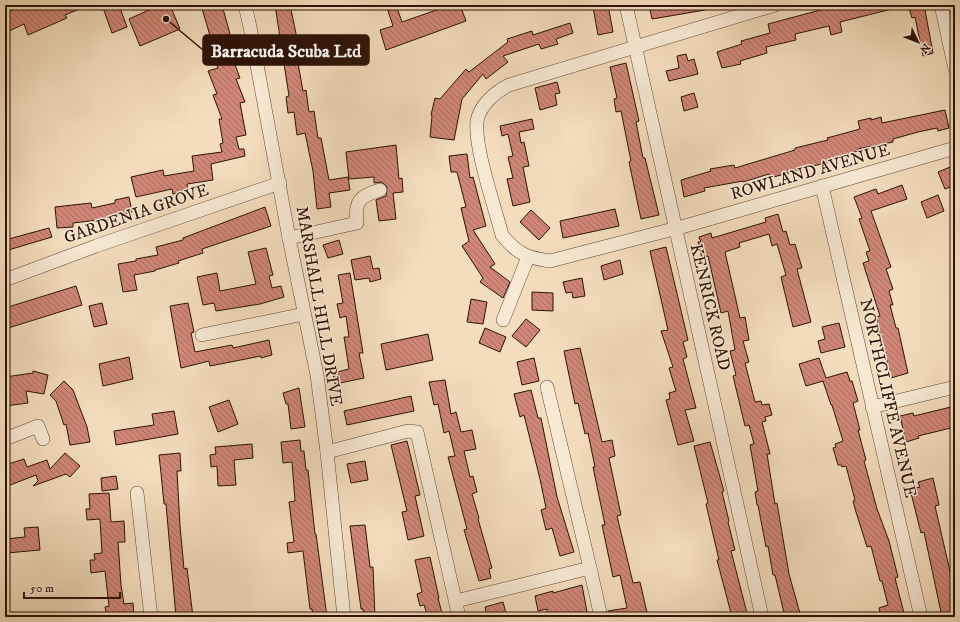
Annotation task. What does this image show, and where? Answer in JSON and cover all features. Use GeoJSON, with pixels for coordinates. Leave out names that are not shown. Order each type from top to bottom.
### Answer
{"type":"FeatureCollection","features":[{"type":"Feature","properties":{"kind":"street","name":"MARSHALL HILL DRIVE"},"geometry":{"type":"LineString","coordinates":[[244,5],[250,27],[280,183],[288,238],[317,375],[327,452],[344,617]]}},
{"type":"Feature","properties":{"kind":"street","name":"KENRICK ROAD"},"geometry":{"type":"LineString","coordinates":[[626,5],[762,617]]}},
{"type":"Feature","properties":{"kind":"street"},"geometry":{"type":"LineString","coordinates":[[503,320],[528,257],[516,250],[502,235],[478,142],[478,120],[482,109],[499,90],[509,85],[775,5]]}},
{"type":"Feature","properties":{"kind":"street"},"geometry":{"type":"LineString","coordinates":[[941,5],[955,68]]}},
{"type":"Feature","properties":{"kind":"street","name":"ROWLAND AVENUE"},"geometry":{"type":"LineString","coordinates":[[528,257],[550,261],[675,229],[955,148]]}},
{"type":"Feature","properties":{"kind":"street","name":"GARDENIA GROVE"},"geometry":{"type":"LineString","coordinates":[[5,280],[96,246],[280,183]]}},
{"type":"Feature","properties":{"kind":"street","name":"NORTHCLIFFE AVENUE"},"geometry":{"type":"LineString","coordinates":[[822,186],[921,617]]}},
{"type":"Feature","properties":{"kind":"street"},"geometry":{"type":"LineString","coordinates":[[288,238],[357,223],[355,210],[357,203],[367,194],[380,190]]}},
{"type":"Feature","properties":{"kind":"street"},"geometry":{"type":"LineString","coordinates":[[202,335],[304,314]]}},
{"type":"Feature","properties":{"kind":"street"},"geometry":{"type":"LineString","coordinates":[[547,387],[601,617]]}},
{"type":"Feature","properties":{"kind":"street"},"geometry":{"type":"LineString","coordinates":[[872,407],[955,387]]}},
{"type":"Feature","properties":{"kind":"street"},"geometry":{"type":"LineString","coordinates":[[5,439],[38,426],[43,439]]}},
{"type":"Feature","properties":{"kind":"street"},"geometry":{"type":"LineString","coordinates":[[327,452],[408,431],[417,432],[459,617]]}},
{"type":"Feature","properties":{"kind":"street"},"geometry":{"type":"LineString","coordinates":[[137,493],[152,617]]}},
{"type":"Feature","properties":{"kind":"street"},"geometry":{"type":"LineString","coordinates":[[456,600],[590,568]]}},
{"type":"Feature","properties":{"kind":"building"},"geometry":{"type":"Polygon","coordinates":[[[23,5],[89,5],[65,15],[67,18],[28,35],[24,24],[9,31],[8,28],[5,30],[5,13],[23,5]]]}},
{"type":"Feature","properties":{"kind":"building"},"geometry":{"type":"Polygon","coordinates":[[[102,5],[119,5],[127,27],[112,33],[102,5]]]}},
{"type":"Feature","properties":{"kind":"building"},"geometry":{"type":"Polygon","coordinates":[[[160,5],[170,5],[180,29],[140,46],[129,19],[160,5]]]}},
{"type":"Feature","properties":{"kind":"building"},"geometry":{"type":"Polygon","coordinates":[[[201,5],[222,5],[230,34],[224,36],[240,78],[236,79],[245,102],[240,103],[246,135],[236,137],[239,149],[244,149],[245,156],[211,164],[213,180],[187,184],[188,191],[173,194],[172,189],[136,197],[131,177],[163,170],[164,176],[194,171],[192,156],[222,152],[220,144],[223,143],[219,119],[222,119],[213,95],[217,94],[208,71],[218,68],[210,48],[213,46],[201,5]]]}},
{"type":"Feature","properties":{"kind":"building"},"geometry":{"type":"Polygon","coordinates":[[[275,5],[290,5],[298,43],[300,62],[298,63],[303,91],[306,90],[309,112],[314,111],[318,138],[321,138],[329,180],[348,177],[350,190],[329,193],[331,207],[317,209],[313,171],[305,133],[297,135],[294,112],[288,113],[286,97],[289,96],[275,5]]]}},
{"type":"Feature","properties":{"kind":"building"},"geometry":{"type":"Polygon","coordinates":[[[386,5],[396,5],[402,22],[451,5],[460,5],[466,21],[386,50],[380,30],[393,26],[386,5]]]}},
{"type":"Feature","properties":{"kind":"building"},"geometry":{"type":"Polygon","coordinates":[[[608,5],[613,32],[598,35],[593,7],[608,5]]]}},
{"type":"Feature","properties":{"kind":"building"},"geometry":{"type":"Polygon","coordinates":[[[649,5],[705,5],[705,10],[652,19],[649,5]]]}},
{"type":"Feature","properties":{"kind":"building"},"geometry":{"type":"Polygon","coordinates":[[[839,5],[892,5],[892,9],[840,22],[842,32],[831,35],[829,26],[795,34],[796,40],[766,47],[767,53],[740,61],[741,64],[722,68],[717,52],[742,44],[741,41],[770,33],[768,24],[839,5]]]}},
{"type":"Feature","properties":{"kind":"building"},"geometry":{"type":"Polygon","coordinates":[[[908,5],[924,5],[933,53],[923,56],[915,17],[912,18],[908,5]]]}},
{"type":"Feature","properties":{"kind":"building"},"geometry":{"type":"Polygon","coordinates":[[[570,23],[573,33],[556,39],[558,44],[541,49],[539,44],[503,56],[508,62],[486,79],[483,74],[462,99],[454,140],[430,137],[431,115],[435,98],[440,99],[466,69],[469,72],[508,42],[507,39],[532,31],[533,35],[570,23]]]}},
{"type":"Feature","properties":{"kind":"building"},"geometry":{"type":"Polygon","coordinates":[[[686,54],[688,61],[694,59],[698,74],[669,81],[666,71],[679,68],[677,56],[686,54]]]}},
{"type":"Feature","properties":{"kind":"building"},"geometry":{"type":"Polygon","coordinates":[[[626,63],[639,121],[636,122],[643,158],[645,158],[659,215],[641,219],[629,162],[631,161],[621,111],[616,112],[614,99],[617,98],[610,67],[626,63]]]}},
{"type":"Feature","properties":{"kind":"building"},"geometry":{"type":"Polygon","coordinates":[[[557,82],[560,93],[555,94],[557,105],[540,110],[535,88],[557,82]]]}},
{"type":"Feature","properties":{"kind":"building"},"geometry":{"type":"Polygon","coordinates":[[[694,93],[698,107],[684,111],[681,97],[694,93]]]}},
{"type":"Feature","properties":{"kind":"building"},"geometry":{"type":"Polygon","coordinates":[[[945,110],[949,128],[938,131],[937,128],[918,132],[893,139],[893,142],[858,149],[858,151],[827,160],[828,162],[770,178],[769,174],[743,182],[704,188],[705,191],[684,197],[681,180],[711,171],[710,169],[734,165],[735,168],[795,150],[795,148],[828,140],[827,138],[860,129],[858,121],[871,118],[871,120],[881,117],[882,123],[945,110]]]}},
{"type":"Feature","properties":{"kind":"building"},"geometry":{"type":"Polygon","coordinates":[[[532,119],[534,129],[519,132],[521,143],[524,142],[529,166],[523,167],[530,202],[513,206],[507,179],[513,178],[508,157],[513,156],[508,134],[502,136],[500,126],[532,119]]]}},
{"type":"Feature","properties":{"kind":"building"},"geometry":{"type":"Polygon","coordinates":[[[396,145],[399,179],[402,178],[403,192],[393,193],[396,219],[379,221],[376,200],[386,196],[387,187],[382,182],[374,183],[374,177],[349,179],[346,152],[396,145]]]}},
{"type":"Feature","properties":{"kind":"building"},"geometry":{"type":"Polygon","coordinates":[[[467,154],[470,178],[473,177],[486,226],[473,230],[495,264],[490,267],[510,282],[503,298],[480,282],[483,278],[462,246],[469,241],[461,208],[466,207],[457,172],[451,172],[449,156],[467,154]]]}},
{"type":"Feature","properties":{"kind":"building"},"geometry":{"type":"Polygon","coordinates":[[[955,165],[955,185],[945,189],[938,172],[955,165]]]}},
{"type":"Feature","properties":{"kind":"building"},"geometry":{"type":"Polygon","coordinates":[[[902,185],[907,199],[871,211],[891,267],[886,269],[893,289],[889,291],[893,305],[890,305],[896,328],[898,328],[908,373],[891,378],[876,317],[880,316],[863,263],[869,261],[866,252],[870,251],[859,219],[862,218],[854,197],[876,189],[878,194],[902,185]]]}},
{"type":"Feature","properties":{"kind":"building"},"geometry":{"type":"Polygon","coordinates":[[[938,195],[944,211],[927,218],[921,202],[938,195]]]}},
{"type":"Feature","properties":{"kind":"building"},"geometry":{"type":"Polygon","coordinates":[[[129,197],[132,212],[114,216],[115,218],[73,223],[73,227],[57,228],[55,207],[91,203],[92,208],[115,203],[115,200],[129,197]]]}},
{"type":"Feature","properties":{"kind":"building"},"geometry":{"type":"Polygon","coordinates":[[[265,207],[271,226],[202,249],[203,253],[178,261],[179,263],[155,271],[134,275],[137,290],[123,292],[118,264],[158,255],[156,247],[183,240],[183,238],[265,207]]]}},
{"type":"Feature","properties":{"kind":"building"},"geometry":{"type":"Polygon","coordinates":[[[615,209],[619,226],[563,238],[560,221],[615,209]]]}},
{"type":"Feature","properties":{"kind":"building"},"geometry":{"type":"Polygon","coordinates":[[[531,210],[550,228],[539,240],[520,222],[531,210]]]}},
{"type":"Feature","properties":{"kind":"building"},"geometry":{"type":"Polygon","coordinates":[[[778,214],[783,232],[786,231],[790,245],[795,244],[802,268],[797,269],[811,322],[793,327],[781,277],[786,275],[777,244],[772,246],[769,234],[739,243],[740,247],[725,252],[740,318],[745,317],[749,340],[743,341],[749,362],[745,363],[755,402],[761,401],[762,405],[769,404],[772,415],[765,417],[766,421],[762,422],[770,454],[767,454],[789,574],[801,617],[785,617],[775,575],[773,575],[768,546],[766,547],[755,492],[758,491],[750,445],[754,444],[749,425],[745,426],[733,376],[736,375],[730,351],[735,350],[728,311],[721,313],[708,256],[702,258],[698,242],[701,242],[699,237],[711,233],[712,238],[766,222],[765,218],[778,214]]]}},
{"type":"Feature","properties":{"kind":"building"},"geometry":{"type":"Polygon","coordinates":[[[49,228],[52,237],[5,251],[5,240],[49,228]]]}},
{"type":"Feature","properties":{"kind":"building"},"geometry":{"type":"Polygon","coordinates":[[[339,240],[343,254],[328,258],[323,245],[339,240]]]}},
{"type":"Feature","properties":{"kind":"building"},"geometry":{"type":"Polygon","coordinates":[[[666,247],[688,340],[683,342],[687,357],[683,359],[696,408],[685,410],[694,441],[678,445],[666,400],[670,399],[669,393],[676,391],[669,368],[673,367],[661,331],[668,330],[650,251],[666,247]]]}},
{"type":"Feature","properties":{"kind":"building"},"geometry":{"type":"Polygon","coordinates":[[[266,248],[273,275],[269,276],[272,288],[281,286],[284,297],[260,304],[216,311],[214,303],[203,305],[197,277],[217,273],[220,291],[256,284],[248,252],[266,248]]]}},
{"type":"Feature","properties":{"kind":"building"},"geometry":{"type":"Polygon","coordinates":[[[370,256],[373,269],[379,268],[381,279],[370,282],[369,278],[355,280],[351,260],[370,256]]]}},
{"type":"Feature","properties":{"kind":"building"},"geometry":{"type":"Polygon","coordinates":[[[620,260],[623,274],[604,280],[601,266],[620,260]]]}},
{"type":"Feature","properties":{"kind":"building"},"geometry":{"type":"Polygon","coordinates":[[[350,273],[363,353],[359,353],[364,378],[335,384],[333,373],[349,369],[344,337],[349,337],[346,316],[340,318],[337,304],[343,303],[338,275],[350,273]]]}},
{"type":"Feature","properties":{"kind":"building"},"geometry":{"type":"Polygon","coordinates":[[[582,278],[585,296],[573,298],[572,292],[566,293],[563,282],[582,278]]]}},
{"type":"Feature","properties":{"kind":"building"},"geometry":{"type":"Polygon","coordinates":[[[76,286],[82,305],[5,329],[5,308],[76,286]]]}},
{"type":"Feature","properties":{"kind":"building"},"geometry":{"type":"Polygon","coordinates":[[[532,292],[553,293],[553,311],[532,310],[532,292]]]}},
{"type":"Feature","properties":{"kind":"building"},"geometry":{"type":"Polygon","coordinates":[[[471,299],[487,302],[483,324],[467,322],[471,299]]]}},
{"type":"Feature","properties":{"kind":"building"},"geometry":{"type":"Polygon","coordinates":[[[102,303],[107,324],[94,327],[89,306],[102,303]]]}},
{"type":"Feature","properties":{"kind":"building"},"geometry":{"type":"Polygon","coordinates":[[[188,303],[194,332],[191,333],[195,352],[232,345],[233,348],[269,340],[272,355],[210,366],[209,361],[181,368],[170,306],[188,303]]]}},
{"type":"Feature","properties":{"kind":"building"},"geometry":{"type":"Polygon","coordinates":[[[526,319],[540,330],[526,347],[512,336],[526,319]]]}},
{"type":"Feature","properties":{"kind":"building"},"geometry":{"type":"Polygon","coordinates":[[[839,323],[845,347],[821,353],[818,341],[825,339],[822,327],[839,323]]]}},
{"type":"Feature","properties":{"kind":"building"},"geometry":{"type":"Polygon","coordinates":[[[485,328],[506,337],[500,352],[479,343],[485,328]]]}},
{"type":"Feature","properties":{"kind":"building"},"geometry":{"type":"Polygon","coordinates":[[[428,334],[433,360],[386,370],[381,344],[428,334]]]}},
{"type":"Feature","properties":{"kind":"building"},"geometry":{"type":"Polygon","coordinates":[[[580,348],[602,442],[612,440],[615,456],[609,458],[621,515],[617,516],[633,583],[640,582],[648,617],[609,617],[608,611],[627,608],[620,575],[613,577],[602,525],[605,525],[593,467],[595,467],[588,433],[585,434],[578,403],[575,404],[564,351],[580,348]]]}},
{"type":"Feature","properties":{"kind":"building"},"geometry":{"type":"Polygon","coordinates":[[[129,357],[133,379],[103,386],[99,364],[129,357]]]}},
{"type":"Feature","properties":{"kind":"building"},"geometry":{"type":"Polygon","coordinates":[[[534,358],[539,381],[522,385],[517,362],[534,358]]]}},
{"type":"Feature","properties":{"kind":"building"},"geometry":{"type":"Polygon","coordinates":[[[819,358],[826,378],[847,372],[850,381],[852,381],[858,401],[853,403],[866,460],[864,461],[877,509],[889,541],[898,577],[895,578],[905,617],[881,617],[879,608],[888,605],[871,546],[867,547],[856,512],[853,501],[855,500],[846,466],[842,467],[841,465],[838,465],[833,448],[836,447],[835,444],[843,441],[832,405],[823,381],[806,386],[799,364],[819,358]]]}},
{"type":"Feature","properties":{"kind":"building"},"geometry":{"type":"Polygon","coordinates":[[[33,371],[48,375],[44,394],[26,391],[28,403],[5,406],[5,377],[33,373],[33,371]]]}},
{"type":"Feature","properties":{"kind":"building"},"geometry":{"type":"Polygon","coordinates":[[[445,380],[451,414],[456,412],[461,432],[472,430],[476,449],[464,451],[470,477],[473,476],[477,492],[472,494],[492,568],[489,569],[491,578],[479,581],[464,530],[467,529],[448,457],[455,456],[449,431],[444,433],[438,404],[434,405],[429,382],[445,380]]]}},
{"type":"Feature","properties":{"kind":"building"},"geometry":{"type":"Polygon","coordinates":[[[64,381],[73,390],[87,427],[90,442],[70,445],[66,424],[64,425],[56,401],[50,395],[64,381]]]}},
{"type":"Feature","properties":{"kind":"building"},"geometry":{"type":"Polygon","coordinates":[[[299,388],[305,427],[291,429],[288,404],[286,404],[283,393],[299,388]]]}},
{"type":"Feature","properties":{"kind":"building"},"geometry":{"type":"Polygon","coordinates":[[[531,390],[538,418],[541,418],[557,497],[574,552],[560,556],[552,528],[546,530],[541,510],[546,508],[540,479],[524,415],[520,417],[514,394],[531,390]]]}},
{"type":"Feature","properties":{"kind":"building"},"geometry":{"type":"Polygon","coordinates":[[[411,396],[414,411],[347,425],[344,411],[411,396]]]}},
{"type":"Feature","properties":{"kind":"building"},"geometry":{"type":"Polygon","coordinates":[[[229,400],[238,424],[218,432],[209,407],[229,400]]]}},
{"type":"Feature","properties":{"kind":"building"},"geometry":{"type":"Polygon","coordinates":[[[955,406],[955,427],[918,436],[919,438],[906,442],[900,416],[913,413],[914,416],[955,406]]]}},
{"type":"Feature","properties":{"kind":"building"},"geometry":{"type":"Polygon","coordinates":[[[174,411],[178,434],[116,445],[114,431],[154,425],[152,414],[174,411]]]}},
{"type":"Feature","properties":{"kind":"building"},"geometry":{"type":"Polygon","coordinates":[[[300,440],[301,451],[304,451],[306,470],[308,470],[315,534],[327,617],[313,617],[312,609],[310,609],[303,551],[288,553],[287,543],[294,542],[289,502],[295,501],[292,462],[283,463],[281,442],[300,440]]]}},
{"type":"Feature","properties":{"kind":"building"},"geometry":{"type":"Polygon","coordinates":[[[407,441],[420,495],[415,496],[424,536],[408,540],[402,512],[407,511],[391,445],[407,441]]]}},
{"type":"Feature","properties":{"kind":"building"},"geometry":{"type":"Polygon","coordinates":[[[710,442],[724,491],[722,492],[735,550],[731,551],[748,617],[732,617],[717,560],[719,560],[706,504],[708,503],[694,446],[710,442]]]}},
{"type":"Feature","properties":{"kind":"building"},"geometry":{"type":"Polygon","coordinates":[[[252,444],[253,458],[234,460],[236,485],[218,486],[217,466],[211,467],[210,455],[216,454],[215,447],[252,444]]]}},
{"type":"Feature","properties":{"kind":"building"},"geometry":{"type":"Polygon","coordinates":[[[65,453],[80,466],[70,477],[66,474],[33,486],[38,481],[36,475],[5,487],[5,465],[24,459],[27,467],[47,460],[50,469],[65,453]]]}},
{"type":"Feature","properties":{"kind":"building"},"geometry":{"type":"Polygon","coordinates":[[[180,453],[181,471],[177,471],[180,526],[184,569],[187,568],[193,617],[176,617],[166,504],[164,504],[159,455],[180,453]]]}},
{"type":"Feature","properties":{"kind":"building"},"geometry":{"type":"Polygon","coordinates":[[[365,461],[368,480],[351,483],[347,464],[365,461]]]}},
{"type":"Feature","properties":{"kind":"building"},"geometry":{"type":"Polygon","coordinates":[[[116,476],[118,489],[102,491],[101,478],[116,476]]]}},
{"type":"Feature","properties":{"kind":"building"},"geometry":{"type":"Polygon","coordinates":[[[933,478],[939,505],[935,506],[955,593],[955,617],[942,617],[924,532],[921,533],[910,489],[920,487],[918,482],[933,478]]]}},
{"type":"Feature","properties":{"kind":"building"},"geometry":{"type":"Polygon","coordinates":[[[109,493],[111,522],[124,521],[125,542],[118,542],[121,585],[124,604],[133,603],[134,617],[107,617],[105,607],[109,606],[105,571],[91,573],[90,560],[95,560],[94,554],[102,553],[100,519],[87,520],[86,509],[90,509],[89,494],[109,493]]]}},
{"type":"Feature","properties":{"kind":"building"},"geometry":{"type":"Polygon","coordinates":[[[365,525],[370,567],[373,567],[375,617],[364,617],[363,609],[361,609],[350,526],[365,525]]]}},
{"type":"Feature","properties":{"kind":"building"},"geometry":{"type":"Polygon","coordinates":[[[38,527],[40,550],[7,553],[6,539],[25,537],[24,528],[38,527]]]}},
{"type":"Feature","properties":{"kind":"building"},"geometry":{"type":"Polygon","coordinates":[[[430,557],[443,617],[428,617],[424,605],[420,606],[417,594],[422,592],[415,560],[430,557]]]}},
{"type":"Feature","properties":{"kind":"building"},"geometry":{"type":"Polygon","coordinates":[[[582,585],[588,617],[547,617],[547,609],[538,611],[535,596],[582,585]]]}},
{"type":"Feature","properties":{"kind":"building"},"geometry":{"type":"Polygon","coordinates":[[[503,602],[507,617],[487,617],[485,607],[503,602]]]}},
{"type":"Feature","properties":{"kind":"place","name":"Barracuda Scuba Ltd"},"geometry":{"type":"Point","coordinates":[166,19]}}]}
